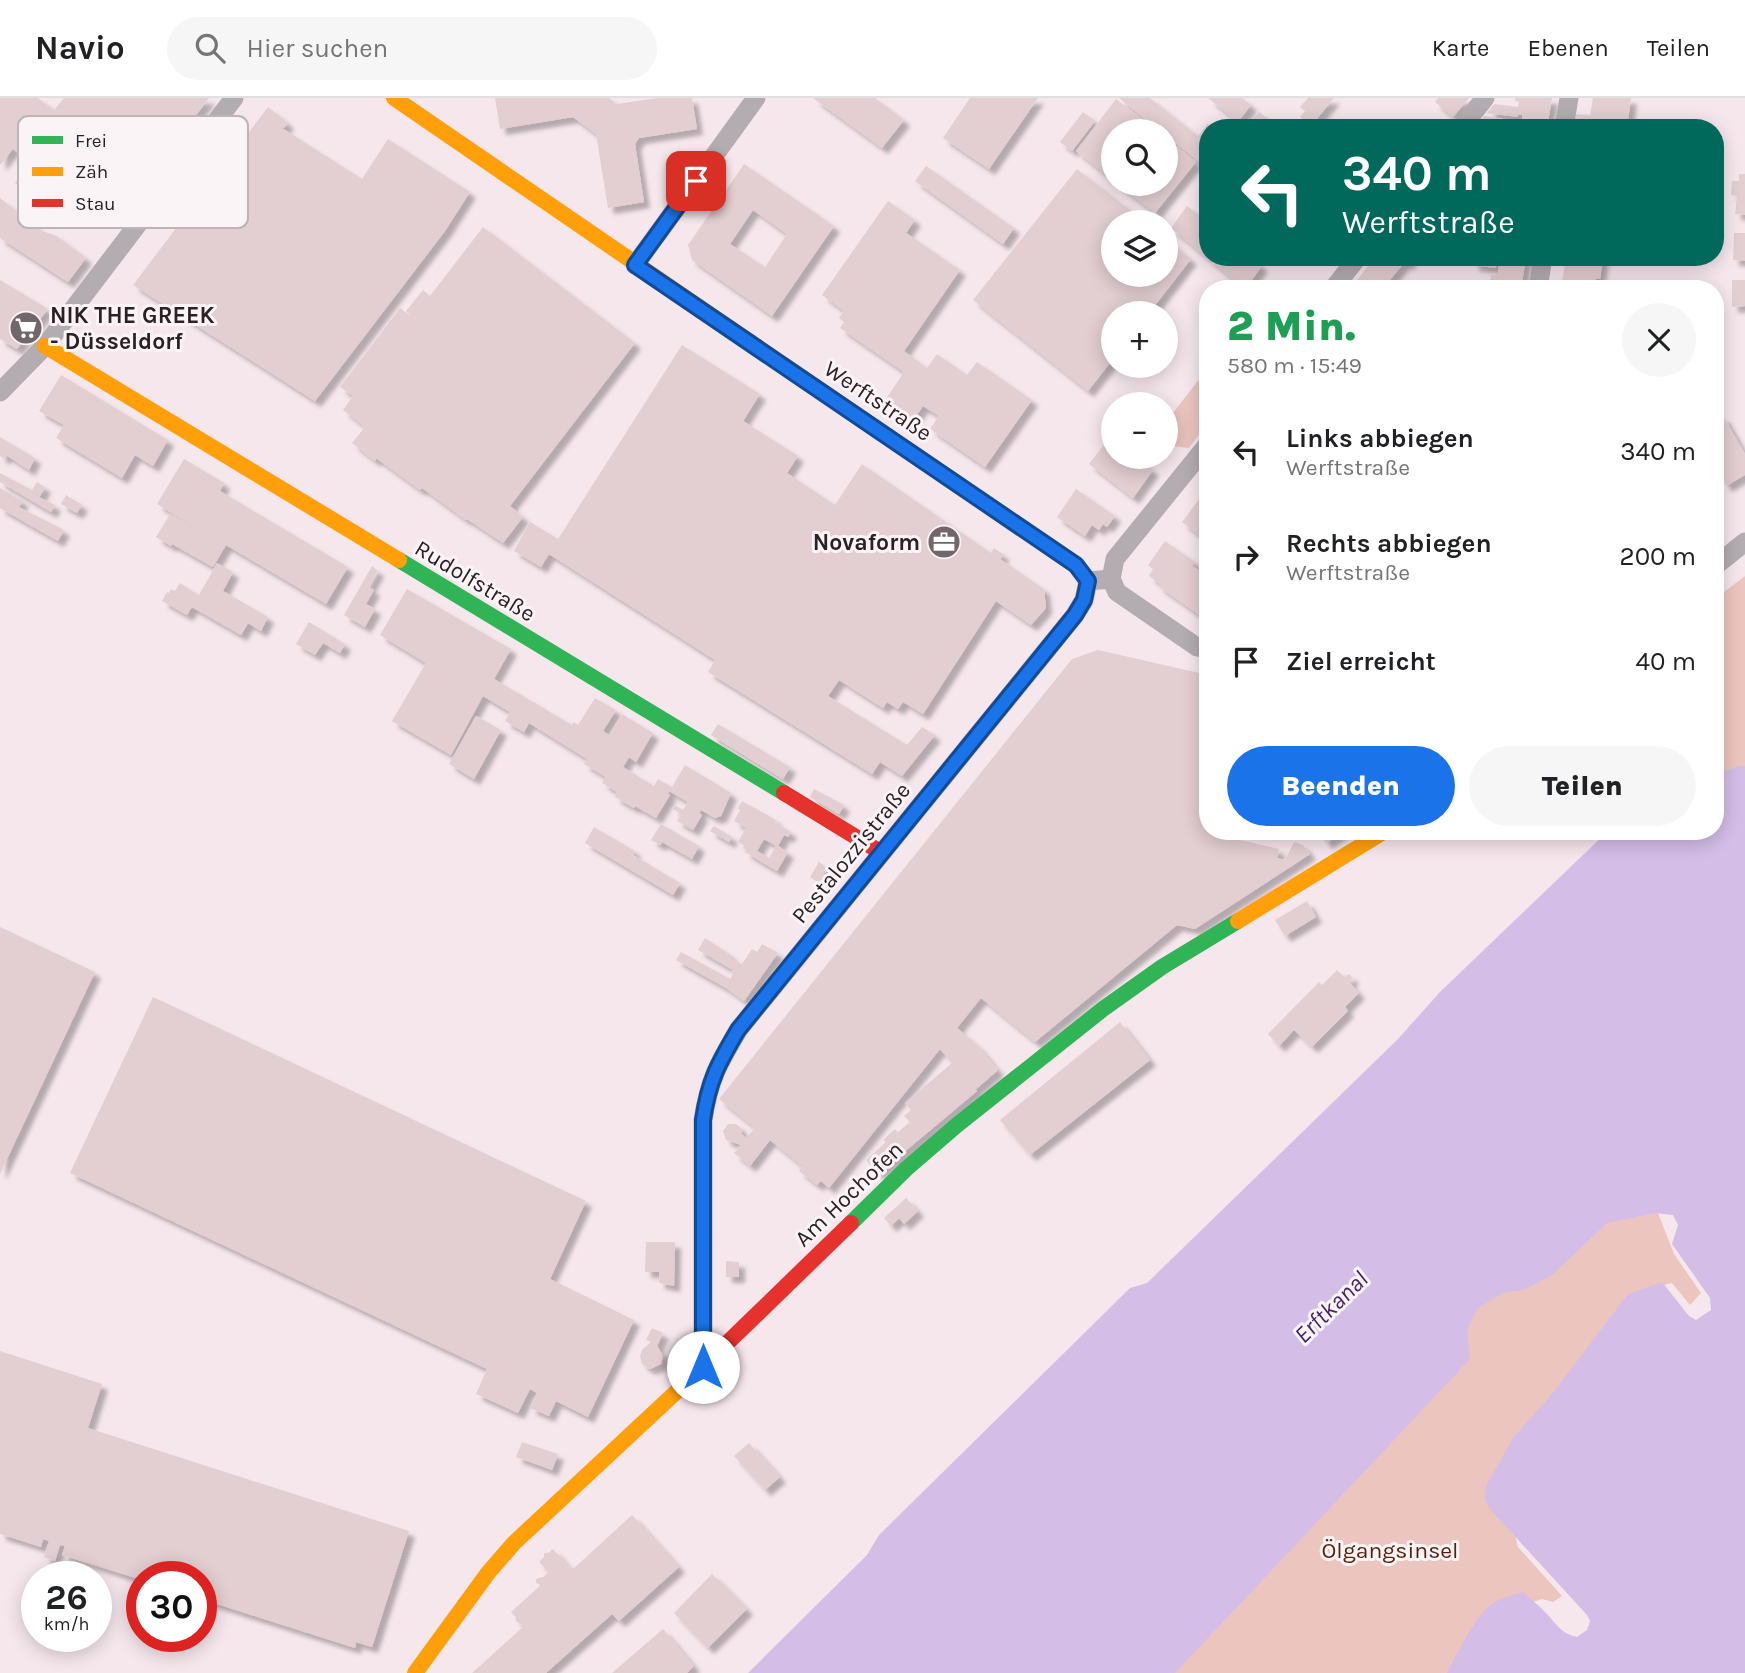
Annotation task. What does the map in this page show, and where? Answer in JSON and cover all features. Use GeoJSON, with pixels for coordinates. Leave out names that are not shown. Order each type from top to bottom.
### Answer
{"type":"FeatureCollection","features":[{"type":"Feature","properties":{"kind":"street"},"geometry":{"type":"LineString","coordinates":[[219,116],[233,98]]}},
{"type":"Feature","properties":{"kind":"street","name":"Werftstraße"},"geometry":{"type":"LineString","coordinates":[[394,98],[1076,565],[1088,581]]}},
{"type":"Feature","properties":{"kind":"street"},"geometry":{"type":"LineString","coordinates":[[635,265],[756,98]]}},
{"type":"Feature","properties":{"kind":"street"},"geometry":{"type":"LineString","coordinates":[[1468,119],[1485,98]]}},
{"type":"Feature","properties":{"kind":"street"},"geometry":{"type":"LineString","coordinates":[[1566,119],[1569,98]]}},
{"type":"Feature","properties":{"kind":"street"},"geometry":{"type":"LineString","coordinates":[[0,392],[44,346],[134,228]]}},
{"type":"Feature","properties":{"kind":"street"},"geometry":{"type":"LineString","coordinates":[[1340,280],[1351,266]]}},
{"type":"Feature","properties":{"kind":"street","name":"Rudolfstraße"},"geometry":{"type":"LineString","coordinates":[[44,346],[882,853]]}},
{"type":"Feature","properties":{"kind":"street"},"geometry":{"type":"LineString","coordinates":[[1199,455],[1115,559],[1111,579],[1117,592],[1199,647]]}},
{"type":"Feature","properties":{"kind":"street"},"geometry":{"type":"LineString","coordinates":[[1724,559],[1745,542]]}},
{"type":"Feature","properties":{"kind":"street"},"geometry":{"type":"LineString","coordinates":[[1088,581],[1111,579]]}},
{"type":"Feature","properties":{"kind":"street","name":"Pestalozzistraße"},"geometry":{"type":"LineString","coordinates":[[703,1367],[703,1120],[715,1068],[738,1030],[1075,615],[1084,600],[1088,581]]}},
{"type":"Feature","properties":{"kind":"street","name":"Am Hochofen"},"geometry":{"type":"LineString","coordinates":[[415,1673],[488,1573],[514,1543],[703,1367],[906,1169],[1092,1017],[1162,967],[1370,840]]}},
{"type":"Feature","properties":{"kind":"green space"},"geometry":{"type":"Polygon","coordinates":[[[1199,379],[1199,435],[1189,448],[1178,447],[1178,406],[1199,379]]]}},
{"type":"Feature","properties":{"kind":"green space"},"geometry":{"type":"Polygon","coordinates":[[[1745,576],[1745,766],[1724,772],[1724,592],[1745,576]]]}},
{"type":"Feature","properties":{"kind":"green space","name":"Ölgangsinsel"},"geometry":{"type":"Polygon","coordinates":[[[1649,1190],[1674,1254],[1701,1293],[1690,1305],[1672,1283],[1657,1287],[1512,1524],[1518,1547],[1562,1596],[1553,1602],[1542,1599],[1521,1606],[1476,1673],[1089,1673],[1432,1331],[1649,1190]]]}},
{"type":"Feature","properties":{"kind":"water","name":"Erftkanal"},"geometry":{"type":"Polygon","coordinates":[[[1745,766],[1745,1673],[1447,1673],[1467,1636],[1486,1609],[1499,1600],[1523,1592],[1543,1609],[1559,1628],[1571,1636],[1577,1637],[1587,1630],[1590,1621],[1587,1615],[1489,1508],[1485,1498],[1486,1486],[1513,1438],[1556,1389],[1628,1294],[1662,1282],[1689,1316],[1696,1320],[1711,1310],[1710,1298],[1672,1244],[1678,1225],[1673,1215],[1655,1213],[1607,1223],[1552,1275],[1524,1290],[1502,1293],[1477,1309],[1467,1331],[1470,1359],[1175,1673],[748,1673],[867,1555],[879,1535],[1130,1288],[1147,1283],[1398,1039],[1440,992],[1599,840],[1724,840],[1724,771],[1745,766]]]}},
{"type":"Feature","properties":{"kind":"building"},"geometry":{"type":"Polygon","coordinates":[[[0,98],[38,98],[54,110],[64,98],[209,98],[196,116],[18,116],[18,153],[13,149],[0,165],[0,98]]]}},
{"type":"Feature","properties":{"kind":"building"},"geometry":{"type":"Polygon","coordinates":[[[495,98],[609,98],[617,104],[658,98],[692,98],[697,129],[639,138],[635,144],[644,202],[608,208],[596,134],[573,117],[500,129],[495,98]]]}},
{"type":"Feature","properties":{"kind":"building"},"geometry":{"type":"Polygon","coordinates":[[[813,98],[875,98],[904,120],[882,148],[813,98]]]}},
{"type":"Feature","properties":{"kind":"building"},"geometry":{"type":"Polygon","coordinates":[[[970,98],[1038,98],[989,169],[943,138],[970,98]]]}},
{"type":"Feature","properties":{"kind":"building"},"geometry":{"type":"Polygon","coordinates":[[[1119,98],[1150,98],[1177,119],[1145,119],[1119,98]]]}},
{"type":"Feature","properties":{"kind":"building"},"geometry":{"type":"Polygon","coordinates":[[[1208,98],[1242,98],[1251,105],[1240,119],[1234,119],[1208,98]]]}},
{"type":"Feature","properties":{"kind":"building"},"geometry":{"type":"Polygon","coordinates":[[[1308,98],[1334,98],[1317,119],[1302,119],[1300,117],[1305,111],[1300,107],[1308,98]]]}},
{"type":"Feature","properties":{"kind":"building"},"geometry":{"type":"Polygon","coordinates":[[[1438,98],[1469,98],[1453,117],[1435,102],[1438,98]]]}},
{"type":"Feature","properties":{"kind":"building"},"geometry":{"type":"Polygon","coordinates":[[[1515,98],[1552,98],[1548,119],[1522,119],[1522,115],[1518,114],[1518,117],[1487,113],[1494,104],[1518,107],[1519,102],[1515,101],[1515,98]]]}},
{"type":"Feature","properties":{"kind":"building"},"geometry":{"type":"Polygon","coordinates":[[[1593,98],[1631,98],[1628,119],[1575,119],[1576,114],[1590,115],[1593,98]]]}},
{"type":"Feature","properties":{"kind":"building"},"geometry":{"type":"Polygon","coordinates":[[[1116,99],[1142,119],[1101,119],[1101,171],[1076,151],[1116,99]]]}},
{"type":"Feature","properties":{"kind":"building"},"geometry":{"type":"Polygon","coordinates":[[[268,107],[288,123],[282,128],[362,179],[388,139],[470,192],[445,231],[315,401],[133,285],[176,228],[248,228],[248,133],[268,107]]]}},
{"type":"Feature","properties":{"kind":"building"},"geometry":{"type":"Polygon","coordinates":[[[1083,112],[1095,121],[1072,151],[1060,142],[1083,112]]]}},
{"type":"Feature","properties":{"kind":"building"},"geometry":{"type":"Polygon","coordinates":[[[1259,112],[1268,119],[1253,119],[1259,112]]]}},
{"type":"Feature","properties":{"kind":"building"},"geometry":{"type":"Polygon","coordinates":[[[1484,116],[1503,119],[1482,119],[1484,116]]]}},
{"type":"Feature","properties":{"kind":"building"},"geometry":{"type":"Polygon","coordinates":[[[1178,120],[1199,135],[1199,162],[1178,145],[1178,120]]]}},
{"type":"Feature","properties":{"kind":"building"},"geometry":{"type":"Polygon","coordinates":[[[1178,148],[1196,162],[1178,184],[1178,148]]]}},
{"type":"Feature","properties":{"kind":"building"},"geometry":{"type":"Polygon","coordinates":[[[744,164],[834,226],[772,316],[692,260],[688,245],[744,164]],[[753,210],[730,244],[765,267],[787,234],[753,210]]]}},
{"type":"Feature","properties":{"kind":"building"},"geometry":{"type":"Polygon","coordinates":[[[926,166],[1014,228],[1003,244],[915,181],[926,166]]]}},
{"type":"Feature","properties":{"kind":"building"},"geometry":{"type":"Polygon","coordinates":[[[1077,169],[1101,188],[1101,196],[1112,196],[1130,210],[1101,210],[1101,287],[1169,287],[1158,301],[1101,301],[1101,374],[1088,391],[973,300],[1077,169]]]}},
{"type":"Feature","properties":{"kind":"building"},"geometry":{"type":"Polygon","coordinates":[[[1739,174],[1745,174],[1745,215],[1735,214],[1737,196],[1731,195],[1732,181],[1739,181],[1739,174]]]}},
{"type":"Feature","properties":{"kind":"building"},"geometry":{"type":"Polygon","coordinates":[[[1133,196],[1169,196],[1157,210],[1151,210],[1133,196]]]}},
{"type":"Feature","properties":{"kind":"building"},"geometry":{"type":"Polygon","coordinates":[[[0,198],[18,212],[18,228],[38,228],[57,236],[86,258],[68,282],[0,238],[0,198]]]}},
{"type":"Feature","properties":{"kind":"building"},"geometry":{"type":"Polygon","coordinates":[[[888,201],[915,220],[906,233],[960,270],[904,351],[927,368],[937,354],[967,375],[977,362],[1032,400],[985,467],[930,429],[939,416],[923,406],[914,419],[886,399],[904,372],[840,328],[844,322],[839,318],[844,311],[822,295],[888,201]]]}},
{"type":"Feature","properties":{"kind":"building"},"geometry":{"type":"Polygon","coordinates":[[[1187,206],[1199,215],[1199,251],[1178,234],[1178,218],[1187,206]]]}},
{"type":"Feature","properties":{"kind":"building"},"geometry":{"type":"Polygon","coordinates":[[[483,227],[635,343],[510,506],[523,517],[503,543],[422,488],[420,490],[376,458],[375,461],[352,443],[365,427],[343,410],[353,396],[340,387],[400,308],[413,318],[406,311],[423,290],[430,296],[483,227]]]}},
{"type":"Feature","properties":{"kind":"building"},"geometry":{"type":"Polygon","coordinates":[[[1734,233],[1745,233],[1745,261],[1733,260],[1734,233]]]}},
{"type":"Feature","properties":{"kind":"building"},"geometry":{"type":"Polygon","coordinates":[[[1178,249],[1191,259],[1178,276],[1178,249]]]}},
{"type":"Feature","properties":{"kind":"building"},"geometry":{"type":"Polygon","coordinates":[[[1217,266],[1262,266],[1252,280],[1234,280],[1217,266]]]}},
{"type":"Feature","properties":{"kind":"building"},"geometry":{"type":"Polygon","coordinates":[[[1368,266],[1402,266],[1390,280],[1357,280],[1368,266]]]}},
{"type":"Feature","properties":{"kind":"building"},"geometry":{"type":"Polygon","coordinates":[[[1499,266],[1525,266],[1522,280],[1490,280],[1491,275],[1498,275],[1499,266]]]}},
{"type":"Feature","properties":{"kind":"building"},"geometry":{"type":"Polygon","coordinates":[[[1565,266],[1602,266],[1600,279],[1562,280],[1565,266]]]}},
{"type":"Feature","properties":{"kind":"building"},"geometry":{"type":"Polygon","coordinates":[[[0,280],[48,309],[17,349],[0,339],[0,280]]]}},
{"type":"Feature","properties":{"kind":"building"},"geometry":{"type":"Polygon","coordinates":[[[1732,280],[1745,280],[1745,306],[1732,307],[1732,280]]]}},
{"type":"Feature","properties":{"kind":"building"},"geometry":{"type":"Polygon","coordinates":[[[682,345],[760,394],[743,421],[798,456],[787,473],[835,505],[862,464],[991,553],[994,548],[1004,555],[1000,559],[1044,589],[1046,608],[1031,625],[996,601],[923,714],[903,702],[898,709],[887,702],[883,708],[839,680],[828,696],[907,745],[922,727],[935,735],[902,776],[880,762],[872,774],[708,672],[715,660],[549,554],[541,567],[514,551],[530,522],[558,539],[682,345]]]}},
{"type":"Feature","properties":{"kind":"building"},"geometry":{"type":"Polygon","coordinates":[[[61,375],[168,440],[153,466],[135,455],[122,478],[56,438],[64,425],[39,411],[61,375]]]}},
{"type":"Feature","properties":{"kind":"building"},"geometry":{"type":"Polygon","coordinates":[[[1724,418],[1745,454],[1745,475],[1726,486],[1724,418]]]}},
{"type":"Feature","properties":{"kind":"building"},"geometry":{"type":"Polygon","coordinates":[[[0,437],[35,458],[29,470],[6,455],[4,459],[0,456],[0,437]]]}},
{"type":"Feature","properties":{"kind":"building"},"geometry":{"type":"Polygon","coordinates":[[[1101,448],[1101,469],[1153,470],[1133,498],[1089,464],[1101,448]]]}},
{"type":"Feature","properties":{"kind":"building"},"geometry":{"type":"Polygon","coordinates":[[[184,459],[224,483],[220,491],[348,567],[326,604],[226,545],[213,567],[156,537],[170,514],[194,527],[157,504],[184,459]]]}},
{"type":"Feature","properties":{"kind":"building"},"geometry":{"type":"Polygon","coordinates":[[[0,473],[32,490],[37,482],[45,487],[39,497],[55,505],[51,512],[0,482],[0,473]]]}},
{"type":"Feature","properties":{"kind":"building"},"geometry":{"type":"Polygon","coordinates":[[[0,488],[23,501],[19,507],[64,530],[58,541],[0,508],[0,488]]]}},
{"type":"Feature","properties":{"kind":"building"},"geometry":{"type":"Polygon","coordinates":[[[1076,489],[1115,516],[1107,527],[1103,524],[1099,530],[1092,525],[1085,536],[1057,517],[1076,489]]]}},
{"type":"Feature","properties":{"kind":"building"},"geometry":{"type":"Polygon","coordinates":[[[66,495],[82,505],[77,513],[61,504],[66,495]]]}},
{"type":"Feature","properties":{"kind":"building"},"geometry":{"type":"Polygon","coordinates":[[[1199,499],[1199,535],[1182,522],[1199,499]]]}},
{"type":"Feature","properties":{"kind":"building"},"geometry":{"type":"Polygon","coordinates":[[[1165,541],[1195,562],[1192,566],[1199,570],[1199,615],[1158,586],[1160,584],[1149,576],[1153,569],[1148,565],[1165,541]]]}},
{"type":"Feature","properties":{"kind":"building"},"geometry":{"type":"Polygon","coordinates":[[[217,563],[233,572],[223,591],[268,617],[261,631],[248,623],[241,635],[192,607],[187,615],[162,601],[167,592],[171,589],[175,591],[180,583],[199,595],[217,563]]]}},
{"type":"Feature","properties":{"kind":"building"},"geometry":{"type":"Polygon","coordinates":[[[372,566],[378,571],[369,587],[374,590],[366,604],[375,609],[365,627],[344,615],[372,566]]]}},
{"type":"Feature","properties":{"kind":"building"},"geometry":{"type":"Polygon","coordinates":[[[407,589],[511,649],[494,679],[572,725],[574,722],[578,725],[595,698],[616,710],[603,731],[609,735],[622,714],[653,733],[636,762],[629,757],[623,767],[654,786],[658,779],[672,787],[685,765],[731,793],[721,816],[715,818],[701,810],[699,813],[702,815],[693,830],[677,821],[681,814],[673,809],[675,805],[683,810],[688,802],[669,791],[670,795],[656,818],[635,806],[634,808],[615,797],[617,792],[602,783],[606,777],[584,764],[587,759],[529,723],[524,732],[505,721],[510,712],[483,696],[451,755],[392,721],[426,663],[380,635],[407,589]]]}},
{"type":"Feature","properties":{"kind":"building"},"geometry":{"type":"Polygon","coordinates":[[[309,622],[345,644],[340,653],[323,643],[315,655],[296,644],[309,622]]]}},
{"type":"Feature","properties":{"kind":"building"},"geometry":{"type":"Polygon","coordinates":[[[1098,650],[1199,673],[1199,840],[1240,840],[1279,849],[1277,858],[1285,860],[1294,842],[1303,845],[1310,854],[1195,929],[1177,925],[1035,1042],[981,998],[957,1028],[977,1045],[998,1070],[975,1090],[977,1091],[878,1174],[866,1160],[886,1142],[883,1140],[895,1129],[898,1132],[910,1122],[904,1116],[911,1110],[905,1103],[952,1063],[940,1049],[829,1188],[821,1181],[817,1185],[799,1171],[802,1166],[770,1140],[750,1166],[734,1153],[741,1145],[726,1140],[723,1131],[728,1124],[736,1124],[746,1138],[755,1128],[719,1099],[1072,659],[1098,650]]]}},
{"type":"Feature","properties":{"kind":"building"},"geometry":{"type":"Polygon","coordinates":[[[476,716],[501,730],[474,779],[449,764],[476,716]]]}},
{"type":"Feature","properties":{"kind":"building"},"geometry":{"type":"Polygon","coordinates":[[[718,724],[790,767],[783,779],[711,735],[718,724]]]}},
{"type":"Feature","properties":{"kind":"building"},"geometry":{"type":"Polygon","coordinates":[[[814,789],[844,805],[839,814],[810,797],[814,789]]]}},
{"type":"Feature","properties":{"kind":"building"},"geometry":{"type":"Polygon","coordinates":[[[742,801],[776,820],[775,822],[791,832],[788,837],[784,835],[778,846],[788,852],[777,871],[745,852],[747,847],[738,842],[746,828],[734,821],[740,810],[738,808],[742,801]],[[764,839],[757,851],[769,858],[776,846],[764,839]]]}},
{"type":"Feature","properties":{"kind":"building"},"geometry":{"type":"Polygon","coordinates":[[[661,824],[699,846],[692,859],[662,842],[660,845],[651,840],[661,824]]]}},
{"type":"Feature","properties":{"kind":"building"},"geometry":{"type":"Polygon","coordinates":[[[714,826],[732,837],[729,842],[710,831],[714,826]]]}},
{"type":"Feature","properties":{"kind":"building"},"geometry":{"type":"Polygon","coordinates":[[[594,827],[635,851],[633,855],[680,883],[673,895],[585,843],[594,827]]]}},
{"type":"Feature","properties":{"kind":"building"},"geometry":{"type":"Polygon","coordinates":[[[819,862],[828,868],[819,883],[810,877],[819,862]]]}},
{"type":"Feature","properties":{"kind":"building"},"geometry":{"type":"Polygon","coordinates":[[[1307,901],[1316,917],[1285,936],[1275,920],[1307,901]]]}},
{"type":"Feature","properties":{"kind":"building"},"geometry":{"type":"Polygon","coordinates":[[[0,927],[95,972],[0,1174],[0,927]]]}},
{"type":"Feature","properties":{"kind":"building"},"geometry":{"type":"Polygon","coordinates":[[[705,938],[742,964],[752,949],[757,952],[762,944],[778,953],[744,1001],[676,960],[681,952],[730,979],[733,970],[698,950],[705,938]]]}},
{"type":"Feature","properties":{"kind":"building"},"geometry":{"type":"Polygon","coordinates":[[[1337,970],[1345,978],[1349,974],[1353,978],[1349,982],[1359,993],[1345,1007],[1348,1011],[1312,1047],[1294,1030],[1279,1046],[1268,1034],[1319,982],[1322,985],[1337,970]]]}},
{"type":"Feature","properties":{"kind":"building"},"geometry":{"type":"Polygon","coordinates":[[[153,997],[586,1201],[550,1279],[634,1320],[588,1417],[556,1401],[549,1416],[530,1408],[537,1393],[530,1389],[518,1413],[476,1394],[487,1369],[70,1173],[153,997]]]}},
{"type":"Feature","properties":{"kind":"building"},"geometry":{"type":"Polygon","coordinates":[[[1120,1022],[1150,1060],[1030,1155],[1000,1120],[1120,1022]]]}},
{"type":"Feature","properties":{"kind":"building"},"geometry":{"type":"Polygon","coordinates":[[[906,1198],[918,1211],[904,1224],[899,1218],[891,1226],[884,1218],[906,1198]]]}},
{"type":"Feature","properties":{"kind":"building"},"geometry":{"type":"Polygon","coordinates":[[[646,1242],[675,1242],[674,1286],[659,1283],[659,1272],[645,1272],[646,1242]]]}},
{"type":"Feature","properties":{"kind":"building"},"geometry":{"type":"Polygon","coordinates":[[[726,1261],[739,1262],[739,1277],[726,1277],[726,1261]]]}},
{"type":"Feature","properties":{"kind":"building"},"geometry":{"type":"Polygon","coordinates":[[[652,1328],[663,1333],[657,1346],[663,1356],[661,1364],[650,1369],[642,1364],[640,1356],[642,1350],[651,1342],[646,1340],[652,1328]]]}},
{"type":"Feature","properties":{"kind":"building"},"geometry":{"type":"Polygon","coordinates":[[[0,1351],[102,1384],[88,1428],[409,1531],[372,1647],[356,1642],[355,1648],[217,1604],[217,1561],[126,1561],[126,1575],[112,1571],[112,1561],[81,1561],[62,1555],[65,1546],[60,1545],[55,1561],[44,1557],[49,1541],[43,1539],[41,1547],[0,1534],[0,1351]]]}},
{"type":"Feature","properties":{"kind":"building"},"geometry":{"type":"Polygon","coordinates":[[[522,1442],[558,1454],[552,1470],[516,1457],[522,1442]]]}},
{"type":"Feature","properties":{"kind":"building"},"geometry":{"type":"Polygon","coordinates":[[[749,1443],[780,1477],[765,1490],[734,1456],[749,1443]]]}},
{"type":"Feature","properties":{"kind":"building"},"geometry":{"type":"Polygon","coordinates":[[[632,1515],[679,1567],[619,1621],[612,1614],[546,1673],[472,1673],[524,1626],[516,1621],[511,1612],[541,1585],[536,1583],[536,1579],[549,1572],[539,1562],[544,1553],[553,1549],[572,1570],[632,1515]]]}},
{"type":"Feature","properties":{"kind":"building"},"geometry":{"type":"Polygon","coordinates":[[[712,1574],[747,1609],[708,1648],[674,1613],[712,1574]]]}},
{"type":"Feature","properties":{"kind":"building"},"geometry":{"type":"Polygon","coordinates":[[[663,1629],[694,1666],[687,1673],[612,1673],[663,1629]]]}},
{"type":"Feature","properties":{"kind":"traffic: fast"},"geometry":{"type":"LineString","coordinates":[[399,560],[784,793]]}},
{"type":"Feature","properties":{"kind":"traffic: fast"},"geometry":{"type":"LineString","coordinates":[[851,1223],[906,1169],[957,1125],[1103,1009],[1162,967],[1238,921]]}},
{"type":"Feature","properties":{"kind":"traffic: slow"},"geometry":{"type":"LineString","coordinates":[[394,98],[848,409]]}},
{"type":"Feature","properties":{"kind":"traffic: slow"},"geometry":{"type":"LineString","coordinates":[[45,346],[399,560]]}},
{"type":"Feature","properties":{"kind":"traffic: slow"},"geometry":{"type":"LineString","coordinates":[[1238,921],[1370,840]]}},
{"type":"Feature","properties":{"kind":"traffic: slow"},"geometry":{"type":"LineString","coordinates":[[415,1673],[488,1573],[514,1543],[688,1381]]}},
{"type":"Feature","properties":{"kind":"traffic: jam"},"geometry":{"type":"LineString","coordinates":[[848,409],[1076,565],[1088,581]]}},
{"type":"Feature","properties":{"kind":"traffic: jam"},"geometry":{"type":"LineString","coordinates":[[784,793],[882,853]]}},
{"type":"Feature","properties":{"kind":"traffic: jam"},"geometry":{"type":"LineString","coordinates":[[688,1381],[851,1223]]}},
{"type":"Feature","properties":{"kind":"place","name":"NIK THE GREEK - Düsseldorf"},"geometry":{"type":"Point","coordinates":[26,328]}},
{"type":"Feature","properties":{"kind":"place","name":"Novaform"},"geometry":{"type":"Point","coordinates":[944,542]}},
{"type":"Feature","properties":{"kind":"route"},"geometry":{"type":"LineString","coordinates":[[696,181],[635,265],[1076,565],[1088,581],[1084,600],[1075,615],[738,1030],[715,1068],[703,1120],[703,1367]]}}]}
